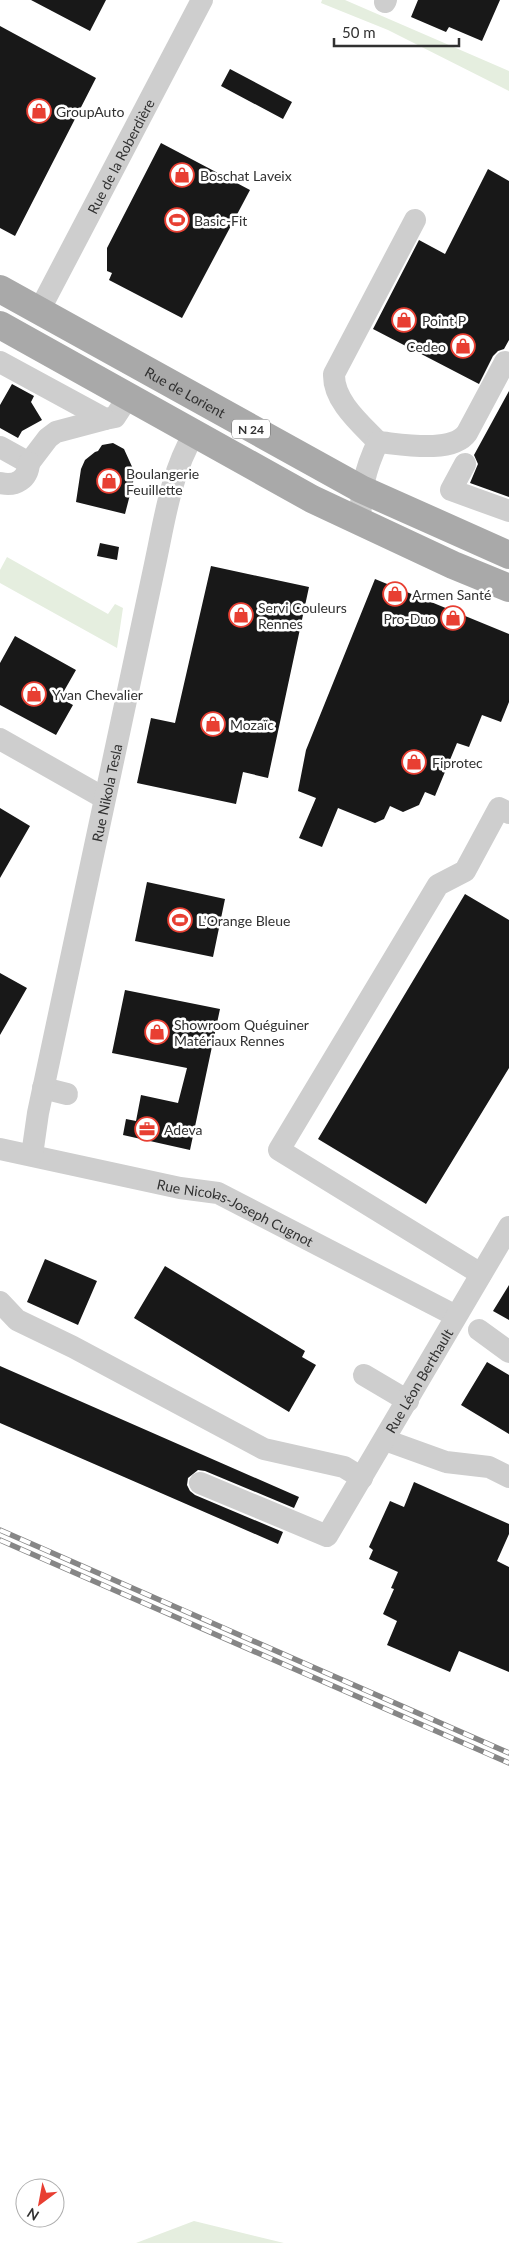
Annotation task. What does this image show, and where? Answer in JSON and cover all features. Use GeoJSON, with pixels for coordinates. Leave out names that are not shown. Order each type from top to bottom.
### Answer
{"type":"FeatureCollection","features":[{"type":"Feature","properties":{"kind":"main road","name":"Rue de Lorient"},"geometry":{"type":"LineString","coordinates":[[0,289],[361,489],[509,555]]}},
{"type":"Feature","properties":{"kind":"main road","name":"N 24"},"geometry":{"type":"LineString","coordinates":[[0,325],[312,499],[360,523],[509,588]]}},
{"type":"Feature","properties":{"kind":"street","name":"Rue de la Roberdière"},"geometry":{"type":"LineString","coordinates":[[39,311],[202,0]]}},
{"type":"Feature","properties":{"kind":"street"},"geometry":{"type":"LineString","coordinates":[[415,220],[334,374],[340,398],[378,442],[420,446],[442,444],[460,440],[467,433],[505,362]]}},
{"type":"Feature","properties":{"kind":"street"},"geometry":{"type":"LineString","coordinates":[[0,362],[105,419]]}},
{"type":"Feature","properties":{"kind":"street"},"geometry":{"type":"LineString","coordinates":[[0,483],[10,484],[23,479],[28,473],[29,463],[48,438],[56,432],[115,417],[128,397]]}},
{"type":"Feature","properties":{"kind":"street","name":"Rue Nikola Tesla"},"geometry":{"type":"LineString","coordinates":[[32,1156],[43,1088],[104,798],[174,481],[179,463],[194,434]]}},
{"type":"Feature","properties":{"kind":"street"},"geometry":{"type":"LineString","coordinates":[[360,523],[361,489],[368,464],[378,442]]}},
{"type":"Feature","properties":{"kind":"street"},"geometry":{"type":"LineString","coordinates":[[0,447],[29,463]]}},
{"type":"Feature","properties":{"kind":"street"},"geometry":{"type":"LineString","coordinates":[[465,464],[450,490],[509,511]]}},
{"type":"Feature","properties":{"kind":"street"},"geometry":{"type":"LineString","coordinates":[[0,739],[104,798]]}},
{"type":"Feature","properties":{"kind":"street"},"geometry":{"type":"LineString","coordinates":[[481,1274],[279,1150],[438,885],[465,872],[499,808],[509,814]]}},
{"type":"Feature","properties":{"kind":"street"},"geometry":{"type":"LineString","coordinates":[[43,1088],[67,1094]]}},
{"type":"Feature","properties":{"kind":"street","name":"Rue Nicolas-Joseph Cugnot"},"geometry":{"type":"LineString","coordinates":[[0,1149],[180,1188],[218,1193],[456,1316]]}},
{"type":"Feature","properties":{"kind":"street","name":"Rue Léon Berthault"},"geometry":{"type":"LineString","coordinates":[[200,1483],[327,1536],[509,1227]]}},
{"type":"Feature","properties":{"kind":"street"},"geometry":{"type":"LineString","coordinates":[[0,1302],[17,1320],[73,1347],[264,1449],[344,1467],[362,1478]]}},
{"type":"Feature","properties":{"kind":"street"},"geometry":{"type":"LineString","coordinates":[[479,1330],[509,1352]]}},
{"type":"Feature","properties":{"kind":"street"},"geometry":{"type":"LineString","coordinates":[[364,1375],[408,1401]]}},
{"type":"Feature","properties":{"kind":"street"},"geometry":{"type":"LineString","coordinates":[[384,1440],[446,1462],[489,1467],[509,1476]]}},
{"type":"Feature","properties":{"kind":"green space"},"geometry":{"type":"Polygon","coordinates":[[[322,0],[345,0],[509,71],[509,91],[388,30],[321,3],[322,0]]]}},
{"type":"Feature","properties":{"kind":"green space"},"geometry":{"type":"Polygon","coordinates":[[[7,557],[108,614],[115,604],[123,608],[117,648],[0,583],[0,570],[7,557]]]}},
{"type":"Feature","properties":{"kind":"green space"},"geometry":{"type":"Polygon","coordinates":[[[194,2221],[284,2243],[136,2243],[194,2221]]]}},
{"type":"Feature","properties":{"kind":"building"},"geometry":{"type":"Polygon","coordinates":[[[31,0],[106,0],[90,31],[31,0]]]}},
{"type":"Feature","properties":{"kind":"building"},"geometry":{"type":"Polygon","coordinates":[[[418,0],[500,0],[482,41],[449,27],[446,32],[411,17],[418,0]]]}},
{"type":"Feature","properties":{"kind":"building","name":"GroupAuto"},"geometry":{"type":"Polygon","coordinates":[[[0,26],[96,78],[15,236],[0,228],[0,26]]]}},
{"type":"Feature","properties":{"kind":"building"},"geometry":{"type":"Polygon","coordinates":[[[230,69],[292,102],[283,119],[221,86],[230,69]]]}},
{"type":"Feature","properties":{"kind":"building","name":"Basic-Fit"},"geometry":{"type":"Polygon","coordinates":[[[161,143],[250,190],[182,318],[109,280],[112,273],[107,271],[107,248],[161,143]]]}},
{"type":"Feature","properties":{"kind":"building"},"geometry":{"type":"Polygon","coordinates":[[[488,169],[509,181],[509,340],[504,349],[498,351],[493,356],[479,384],[373,329],[419,240],[445,254],[488,169]]]}},
{"type":"Feature","properties":{"kind":"building"},"geometry":{"type":"Polygon","coordinates":[[[12,384],[34,396],[31,402],[42,420],[22,431],[18,438],[0,428],[0,405],[12,384]]]}},
{"type":"Feature","properties":{"kind":"building"},"geometry":{"type":"Polygon","coordinates":[[[509,391],[509,497],[470,483],[478,464],[474,455],[509,391]]]}},
{"type":"Feature","properties":{"kind":"building"},"geometry":{"type":"Polygon","coordinates":[[[113,443],[124,449],[134,471],[125,514],[76,502],[81,469],[85,460],[98,451],[102,445],[113,443]]]}},
{"type":"Feature","properties":{"kind":"building"},"geometry":{"type":"Polygon","coordinates":[[[100,543],[119,547],[117,560],[97,556],[100,543]]]}},
{"type":"Feature","properties":{"kind":"building"},"geometry":{"type":"Polygon","coordinates":[[[211,566],[309,587],[268,778],[243,772],[236,804],[137,783],[151,718],[175,723],[211,566]]]}},
{"type":"Feature","properties":{"kind":"building"},"geometry":{"type":"Polygon","coordinates":[[[375,579],[509,634],[509,702],[501,722],[482,715],[469,747],[457,743],[435,796],[425,792],[419,805],[403,812],[390,806],[384,819],[375,823],[338,808],[322,847],[299,838],[316,798],[298,791],[306,750],[375,579]]]}},
{"type":"Feature","properties":{"kind":"building"},"geometry":{"type":"Polygon","coordinates":[[[15,636],[76,670],[60,698],[73,705],[56,735],[0,705],[0,663],[15,636]]]}},
{"type":"Feature","properties":{"kind":"building"},"geometry":{"type":"Polygon","coordinates":[[[0,808],[30,826],[0,878],[0,808]]]}},
{"type":"Feature","properties":{"kind":"building","name":"L'Orange Bleue"},"geometry":{"type":"Polygon","coordinates":[[[147,882],[225,899],[213,957],[135,941],[147,882]]]}},
{"type":"Feature","properties":{"kind":"building"},"geometry":{"type":"Polygon","coordinates":[[[465,894],[509,920],[509,1068],[426,1204],[318,1139],[465,894]]]}},
{"type":"Feature","properties":{"kind":"building"},"geometry":{"type":"Polygon","coordinates":[[[0,973],[27,988],[0,1035],[0,973]]]}},
{"type":"Feature","properties":{"kind":"building"},"geometry":{"type":"Polygon","coordinates":[[[125,990],[220,1009],[190,1150],[123,1135],[126,1119],[136,1121],[141,1095],[178,1103],[187,1068],[112,1053],[125,990]]]}},
{"type":"Feature","properties":{"kind":"building"},"geometry":{"type":"Polygon","coordinates":[[[45,1259],[97,1281],[78,1325],[27,1302],[45,1259]]]}},
{"type":"Feature","properties":{"kind":"building"},"geometry":{"type":"Polygon","coordinates":[[[165,1266],[305,1351],[302,1357],[316,1365],[289,1412],[134,1318],[165,1266]]]}},
{"type":"Feature","properties":{"kind":"building"},"geometry":{"type":"Polygon","coordinates":[[[509,1285],[509,1320],[493,1311],[509,1285]]]}},
{"type":"Feature","properties":{"kind":"building"},"geometry":{"type":"Polygon","coordinates":[[[487,1362],[509,1375],[509,1434],[461,1405],[487,1362]]]}},
{"type":"Feature","properties":{"kind":"building"},"geometry":{"type":"Polygon","coordinates":[[[0,1366],[299,1497],[294,1508],[205,1471],[198,1470],[188,1478],[187,1485],[195,1495],[283,1532],[278,1544],[0,1423],[0,1366]]]}},
{"type":"Feature","properties":{"kind":"building"},"geometry":{"type":"Polygon","coordinates":[[[414,1482],[509,1524],[509,1534],[497,1561],[509,1567],[509,1672],[459,1651],[450,1672],[387,1645],[397,1621],[383,1614],[394,1589],[391,1588],[398,1572],[369,1559],[373,1550],[369,1547],[390,1501],[404,1507],[414,1482]]]}},
{"type":"Feature","properties":{"kind":"railway"},"geometry":{"type":"LineString","coordinates":[[0,1530],[509,1753]]}},
{"type":"Feature","properties":{"kind":"railway"},"geometry":{"type":"LineString","coordinates":[[0,1540],[509,1763]]}},
{"type":"Feature","properties":{"kind":"place","name":"GroupAuto"},"geometry":{"type":"Point","coordinates":[39,111]}},
{"type":"Feature","properties":{"kind":"place","name":"Boschat Laveix"},"geometry":{"type":"Point","coordinates":[182,175]}},
{"type":"Feature","properties":{"kind":"place","name":"Basic-Fit"},"geometry":{"type":"Point","coordinates":[177,220]}},
{"type":"Feature","properties":{"kind":"place","name":"Point P"},"geometry":{"type":"Point","coordinates":[404,320]}},
{"type":"Feature","properties":{"kind":"place","name":"Cedeo"},"geometry":{"type":"Point","coordinates":[463,346]}},
{"type":"Feature","properties":{"kind":"place","name":"Boulangerie Feuillette"},"geometry":{"type":"Point","coordinates":[109,481]}},
{"type":"Feature","properties":{"kind":"place","name":"Armen Santé"},"geometry":{"type":"Point","coordinates":[395,594]}},
{"type":"Feature","properties":{"kind":"place","name":"Servi Couleurs Rennes"},"geometry":{"type":"Point","coordinates":[241,615]}},
{"type":"Feature","properties":{"kind":"place","name":"Pro-Duo"},"geometry":{"type":"Point","coordinates":[453,618]}},
{"type":"Feature","properties":{"kind":"place","name":"Yvan Chevalier"},"geometry":{"type":"Point","coordinates":[34,694]}},
{"type":"Feature","properties":{"kind":"place","name":"Mozaïc"},"geometry":{"type":"Point","coordinates":[213,724]}},
{"type":"Feature","properties":{"kind":"place","name":"Fiprotec"},"geometry":{"type":"Point","coordinates":[414,762]}},
{"type":"Feature","properties":{"kind":"place","name":"L'Orange Bleue"},"geometry":{"type":"Point","coordinates":[180,920]}},
{"type":"Feature","properties":{"kind":"place","name":"Showroom Quéguiner Matériaux Rennes"},"geometry":{"type":"Point","coordinates":[157,1032]}},
{"type":"Feature","properties":{"kind":"place","name":"Adeva"},"geometry":{"type":"Point","coordinates":[147,1129]}}]}
